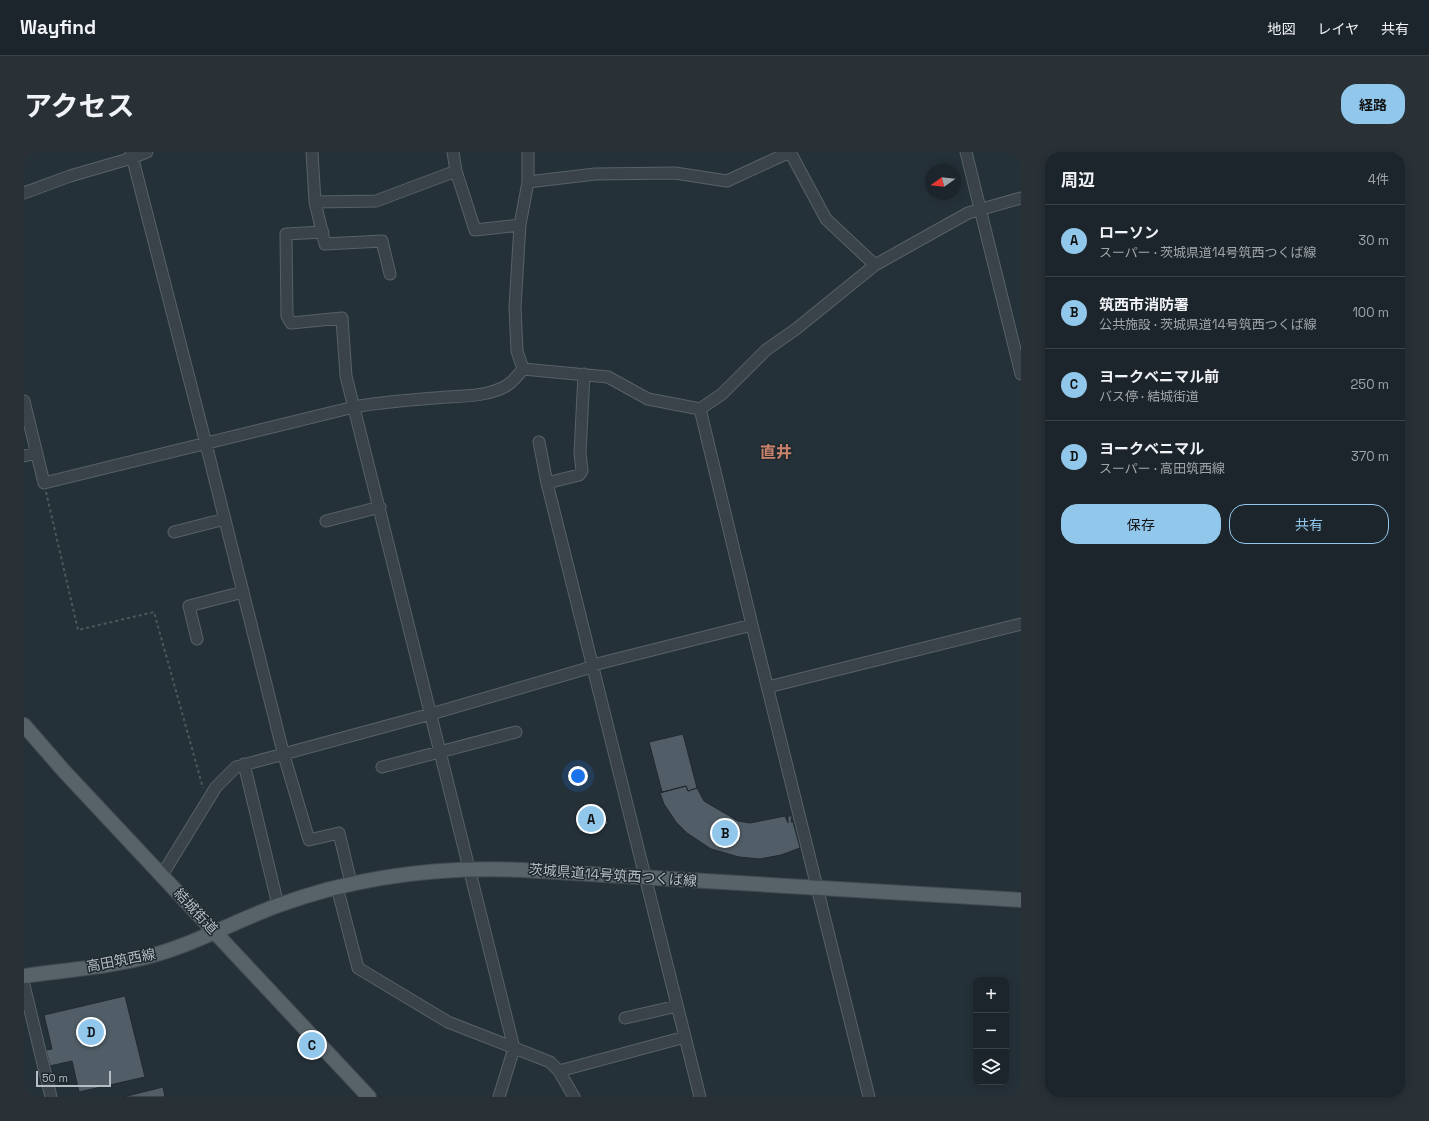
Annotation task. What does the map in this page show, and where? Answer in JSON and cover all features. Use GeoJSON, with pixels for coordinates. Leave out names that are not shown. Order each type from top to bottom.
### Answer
{"type":"FeatureCollection","features":[{"type":"Feature","properties":{"kind":"main road","name":"結城街道"},"geometry":{"type":"LineString","coordinates":[[24,725],[63,770],[370,1097]]}},
{"type":"Feature","properties":{"kind":"main road","name":"茨城県道14号筑西つくば線"},"geometry":{"type":"LineString","coordinates":[[216,932],[278,905],[351,883],[407,873],[470,868],[1021,900]]}},
{"type":"Feature","properties":{"kind":"main road","name":"高田筑西線"},"geometry":{"type":"LineString","coordinates":[[24,976],[115,964],[148,957],[179,948],[216,932]]}},
{"type":"Feature","properties":{"kind":"street"},"geometry":{"type":"LineString","coordinates":[[24,193],[132,155],[146,152]]}},
{"type":"Feature","properties":{"kind":"street"},"geometry":{"type":"LineString","coordinates":[[312,152],[315,202],[325,244],[382,241],[390,274]]}},
{"type":"Feature","properties":{"kind":"street"},"geometry":{"type":"LineString","coordinates":[[453,152],[456,171],[475,230],[520,225]]}},
{"type":"Feature","properties":{"kind":"street"},"geometry":{"type":"LineString","coordinates":[[523,369],[517,351],[514,307],[520,225],[528,182],[528,152]]}},
{"type":"Feature","properties":{"kind":"street"},"geometry":{"type":"LineString","coordinates":[[528,182],[595,174],[675,173],[727,180],[770,157],[790,152],[826,219],[875,265]]}},
{"type":"Feature","properties":{"kind":"street"},"geometry":{"type":"LineString","coordinates":[[966,152],[1021,374]]}},
{"type":"Feature","properties":{"kind":"street"},"geometry":{"type":"LineString","coordinates":[[132,155],[283,752],[309,840],[339,833],[351,883]]}},
{"type":"Feature","properties":{"kind":"street"},"geometry":{"type":"LineString","coordinates":[[315,202],[376,201],[456,171]]}},
{"type":"Feature","properties":{"kind":"street"},"geometry":{"type":"LineString","coordinates":[[523,369],[608,377],[648,399],[700,409],[722,394],[766,350],[796,329],[875,265],[968,213],[1021,198]]}},
{"type":"Feature","properties":{"kind":"street"},"geometry":{"type":"LineString","coordinates":[[323,232],[286,234],[287,316],[291,323],[342,318],[346,376],[380,507],[514,1048],[499,1097]]}},
{"type":"Feature","properties":{"kind":"street"},"geometry":{"type":"LineString","coordinates":[[24,401],[44,482],[373,403],[474,395],[494,391],[506,386],[516,378],[523,369]]}},
{"type":"Feature","properties":{"kind":"street"},"geometry":{"type":"LineString","coordinates":[[547,483],[579,475],[582,470],[580,453],[584,374]]}},
{"type":"Feature","properties":{"kind":"street"},"geometry":{"type":"LineString","coordinates":[[700,409],[869,1097]]}},
{"type":"Feature","properties":{"kind":"street"},"geometry":{"type":"LineString","coordinates":[[539,442],[547,483],[700,1097]]}},
{"type":"Feature","properties":{"kind":"street"},"geometry":{"type":"LineString","coordinates":[[24,456],[37,453]]}},
{"type":"Feature","properties":{"kind":"street"},"geometry":{"type":"LineString","coordinates":[[326,521],[380,507]]}},
{"type":"Feature","properties":{"kind":"street"},"geometry":{"type":"LineString","coordinates":[[174,532],[225,519]]}},
{"type":"Feature","properties":{"kind":"street"},"geometry":{"type":"LineString","coordinates":[[197,639],[189,606],[243,592]]}},
{"type":"Feature","properties":{"kind":"street"},"geometry":{"type":"LineString","coordinates":[[768,687],[1021,624]]}},
{"type":"Feature","properties":{"kind":"street"},"geometry":{"type":"LineString","coordinates":[[162,875],[216,788],[236,766],[283,752],[431,714],[585,669],[593,665],[752,625]]}},
{"type":"Feature","properties":{"kind":"street"},"geometry":{"type":"LineString","coordinates":[[382,767],[516,732]]}},
{"type":"Feature","properties":{"kind":"street"},"geometry":{"type":"LineString","coordinates":[[244,764],[278,905]]}},
{"type":"Feature","properties":{"kind":"street"},"geometry":{"type":"LineString","coordinates":[[337,887],[358,968],[448,1022],[550,1062],[559,1071],[574,1097]]}},
{"type":"Feature","properties":{"kind":"street"},"geometry":{"type":"LineString","coordinates":[[24,985],[51,1097]]}},
{"type":"Feature","properties":{"kind":"street"},"geometry":{"type":"LineString","coordinates":[[625,1018],[677,1006]]}},
{"type":"Feature","properties":{"kind":"street"},"geometry":{"type":"LineString","coordinates":[[559,1071],[684,1037]]}},
{"type":"Feature","properties":{"kind":"path"},"geometry":{"type":"LineString","coordinates":[[44,482],[78,630],[154,612],[207,802]]}},
{"type":"Feature","properties":{"kind":"building"},"geometry":{"type":"Polygon","coordinates":[[[683,734],[697,788],[688,791],[686,786],[662,792],[649,742],[683,734]]]}},
{"type":"Feature","properties":{"kind":"building"},"geometry":{"type":"Polygon","coordinates":[[[686,786],[688,791],[697,788],[704,801],[738,821],[750,823],[785,816],[788,823],[788,816],[792,816],[791,822],[793,822],[800,848],[781,855],[760,859],[739,857],[711,849],[687,833],[676,822],[664,804],[660,793],[686,786]]]}},
{"type":"Feature","properties":{"kind":"building"},"geometry":{"type":"Polygon","coordinates":[[[603,807],[608,824],[579,832],[575,815],[603,807]]]}},
{"type":"Feature","properties":{"kind":"building"},"geometry":{"type":"Polygon","coordinates":[[[125,996],[145,1077],[79,1092],[72,1061],[50,1066],[46,1050],[52,1049],[44,1015],[125,996]]]}},
{"type":"Feature","properties":{"kind":"building"},"geometry":{"type":"Polygon","coordinates":[[[163,1087],[165,1097],[123,1097],[163,1087]]]}},
{"type":"Feature","properties":{"kind":"place","name":"ローソン"},"geometry":{"type":"Point","coordinates":[591,819]}},
{"type":"Feature","properties":{"kind":"place","name":"筑西市消防署"},"geometry":{"type":"Point","coordinates":[725,833]}},
{"type":"Feature","properties":{"kind":"place","name":"ヨークベニマル"},"geometry":{"type":"Point","coordinates":[91,1032]}},
{"type":"Feature","properties":{"kind":"place","name":"ヨークベニマル前"},"geometry":{"type":"Point","coordinates":[312,1045]}},
{"type":"Feature","properties":{"kind":"district","name":"直井"},"geometry":{"type":"Point","coordinates":[776,452]}}]}
